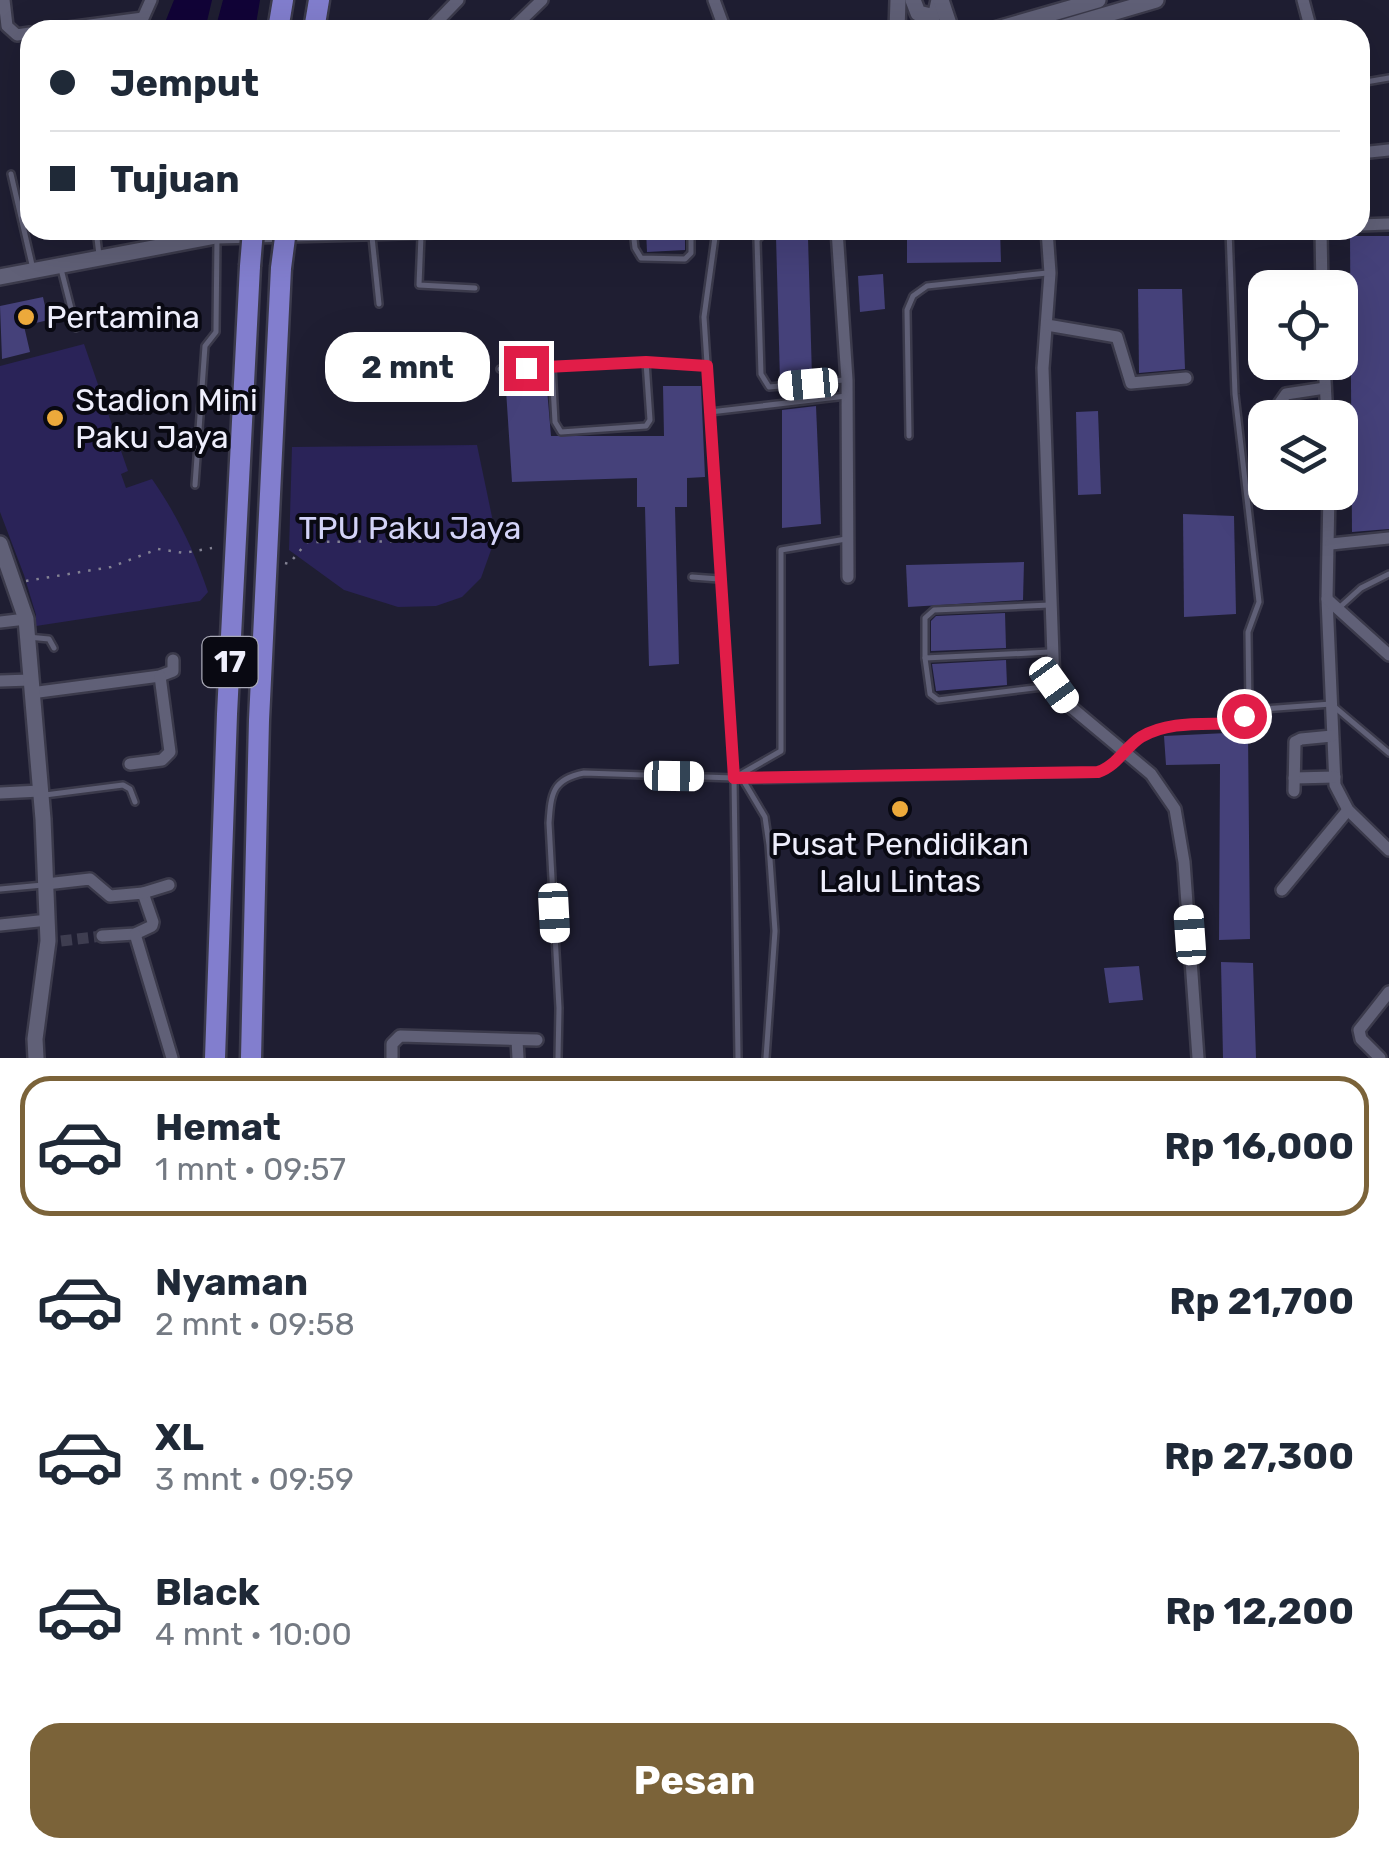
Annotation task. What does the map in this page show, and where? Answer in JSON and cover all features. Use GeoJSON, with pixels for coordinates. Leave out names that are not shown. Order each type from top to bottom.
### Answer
{"type":"FeatureCollection","features":[{"type":"Feature","properties":{"kind":"highway","name":"17"},"geometry":{"type":"LineString","coordinates":[[215,1058],[252,240]]}},
{"type":"Feature","properties":{"kind":"highway","name":"17"},"geometry":{"type":"LineString","coordinates":[[250,1058],[259,720],[285,240]]}},
{"type":"Feature","properties":{"kind":"street"},"geometry":{"type":"LineString","coordinates":[[4,0],[7,26],[20,34]]}},
{"type":"Feature","properties":{"kind":"street"},"geometry":{"type":"LineString","coordinates":[[128,20],[143,18],[150,0]]}},
{"type":"Feature","properties":{"kind":"street"},"geometry":{"type":"LineString","coordinates":[[439,20],[458,0]]}},
{"type":"Feature","properties":{"kind":"street"},"geometry":{"type":"LineString","coordinates":[[521,20],[542,0]]}},
{"type":"Feature","properties":{"kind":"street"},"geometry":{"type":"LineString","coordinates":[[913,0],[918,12],[931,16],[940,0]]}},
{"type":"Feature","properties":{"kind":"street"},"geometry":{"type":"LineString","coordinates":[[1029,20],[1098,0]]}},
{"type":"Feature","properties":{"kind":"street"},"geometry":{"type":"LineString","coordinates":[[1088,20],[1156,0]]}},
{"type":"Feature","properties":{"kind":"street"},"geometry":{"type":"LineString","coordinates":[[0,277],[195,240]]}},
{"type":"Feature","properties":{"kind":"street"},"geometry":{"type":"LineString","coordinates":[[838,240],[847,380],[848,577]]}},
{"type":"Feature","properties":{"kind":"street"},"geometry":{"type":"LineString","coordinates":[[1048,240],[1050,273],[1043,368],[1054,685],[1072,708],[1160,784],[1175,809],[1184,862],[1198,1058]]}},
{"type":"Feature","properties":{"kind":"street"},"geometry":{"type":"LineString","coordinates":[[1321,240],[1322,270]]}},
{"type":"Feature","properties":{"kind":"street"},"geometry":{"type":"LineString","coordinates":[[1047,325],[1117,338],[1131,383],[1186,378]]}},
{"type":"Feature","properties":{"kind":"street"},"geometry":{"type":"LineString","coordinates":[[1325,380],[1326,400]]}},
{"type":"Feature","properties":{"kind":"street"},"geometry":{"type":"LineString","coordinates":[[1282,400],[1286,394],[1325,388]]}},
{"type":"Feature","properties":{"kind":"street"},"geometry":{"type":"LineString","coordinates":[[1330,510],[1328,599],[1335,778],[1348,810],[1389,850]]}},
{"type":"Feature","properties":{"kind":"street"},"geometry":{"type":"LineString","coordinates":[[1331,544],[1389,538]]}},
{"type":"Feature","properties":{"kind":"street"},"geometry":{"type":"LineString","coordinates":[[0,544],[26,619],[41,793],[51,856],[46,884],[48,920],[55,941],[34,1040],[36,1058]]}},
{"type":"Feature","properties":{"kind":"street"},"geometry":{"type":"LineString","coordinates":[[1328,599],[1388,653]]}},
{"type":"Feature","properties":{"kind":"street"},"geometry":{"type":"LineString","coordinates":[[0,622],[26,619]]}},
{"type":"Feature","properties":{"kind":"street"},"geometry":{"type":"LineString","coordinates":[[0,681],[31,686],[160,676],[174,671],[174,660]]}},
{"type":"Feature","properties":{"kind":"street"},"geometry":{"type":"LineString","coordinates":[[130,764],[162,760],[170,754],[160,676]]}},
{"type":"Feature","properties":{"kind":"street"},"geometry":{"type":"LineString","coordinates":[[1332,736],[1297,740],[1294,785],[1335,778]]}},
{"type":"Feature","properties":{"kind":"street"},"geometry":{"type":"LineString","coordinates":[[0,793],[41,793]]}},
{"type":"Feature","properties":{"kind":"street"},"geometry":{"type":"LineString","coordinates":[[1282,890],[1348,810]]}},
{"type":"Feature","properties":{"kind":"street"},"geometry":{"type":"LineString","coordinates":[[46,884],[90,879],[110,896],[143,893],[169,885]]}},
{"type":"Feature","properties":{"kind":"street"},"geometry":{"type":"LineString","coordinates":[[102,936],[135,934],[152,926],[143,893]]}},
{"type":"Feature","properties":{"kind":"street"},"geometry":{"type":"LineString","coordinates":[[0,926],[48,920]]}},
{"type":"Feature","properties":{"kind":"street"},"geometry":{"type":"LineString","coordinates":[[135,934],[172,1058]]}},
{"type":"Feature","properties":{"kind":"street"},"geometry":{"type":"LineString","coordinates":[[1380,1058],[1361,1039],[1358,1030],[1389,992]]}},
{"type":"Feature","properties":{"kind":"street"},"geometry":{"type":"LineString","coordinates":[[392,1058],[392,1044],[400,1036],[537,1040]]}},
{"type":"Feature","properties":{"kind":"street"},"geometry":{"type":"LineString","coordinates":[[517,1040],[518,1058]]}},
{"type":"Feature","properties":{"kind":"lane"},"geometry":{"type":"LineString","coordinates":[[11,174],[20,214]]}},
{"type":"Feature","properties":{"kind":"lane"},"geometry":{"type":"LineString","coordinates":[[26,240],[33,271]]}},
{"type":"Feature","properties":{"kind":"lane"},"geometry":{"type":"LineString","coordinates":[[97,240],[99,258]]}},
{"type":"Feature","properties":{"kind":"lane"},"geometry":{"type":"LineString","coordinates":[[195,485],[206,346],[216,332],[216,240]]}},
{"type":"Feature","properties":{"kind":"lane"},"geometry":{"type":"LineString","coordinates":[[372,240],[379,304]]}},
{"type":"Feature","properties":{"kind":"lane"},"geometry":{"type":"LineString","coordinates":[[427,240],[419,285],[475,288]]}},
{"type":"Feature","properties":{"kind":"lane"},"geometry":{"type":"LineString","coordinates":[[634,240],[641,258],[670,259],[685,259],[691,252],[691,240]]}},
{"type":"Feature","properties":{"kind":"lane"},"geometry":{"type":"LineString","coordinates":[[715,240],[704,317],[734,778],[738,1058]]}},
{"type":"Feature","properties":{"kind":"lane"},"geometry":{"type":"LineString","coordinates":[[758,240],[761,374],[769,387],[847,380]]}},
{"type":"Feature","properties":{"kind":"lane"},"geometry":{"type":"LineString","coordinates":[[558,1058],[559,1008],[548,822],[552,794],[566,777],[584,774],[742,780],[1072,775],[1104,770],[1140,737],[1165,726],[1237,723],[1248,708],[1248,632],[1259,602],[1234,394],[1229,240]]}},
{"type":"Feature","properties":{"kind":"lane"},"geometry":{"type":"LineString","coordinates":[[60,266],[76,328]]}},
{"type":"Feature","properties":{"kind":"lane"},"geometry":{"type":"LineString","coordinates":[[909,436],[907,310],[913,296],[926,286],[1050,273]]}},
{"type":"Feature","properties":{"kind":"lane"},"geometry":{"type":"LineString","coordinates":[[500,368],[646,362],[707,366]]}},
{"type":"Feature","properties":{"kind":"lane"},"geometry":{"type":"LineString","coordinates":[[552,366],[555,422],[561,432],[646,426],[650,420],[646,362]]}},
{"type":"Feature","properties":{"kind":"lane"},"geometry":{"type":"LineString","coordinates":[[710,412],[847,396]]}},
{"type":"Feature","properties":{"kind":"lane"},"geometry":{"type":"LineString","coordinates":[[734,778],[782,750],[781,550],[846,539]]}},
{"type":"Feature","properties":{"kind":"lane"},"geometry":{"type":"LineString","coordinates":[[1338,608],[1355,592],[1389,574]]}},
{"type":"Feature","properties":{"kind":"lane"},"geometry":{"type":"LineString","coordinates":[[692,578],[719,580]]}},
{"type":"Feature","properties":{"kind":"lane"},"geometry":{"type":"LineString","coordinates":[[1052,604],[934,610],[925,618],[925,658],[930,694],[938,700],[1054,685]]}},
{"type":"Feature","properties":{"kind":"lane"},"geometry":{"type":"LineString","coordinates":[[28,637],[49,639],[54,648]]}},
{"type":"Feature","properties":{"kind":"lane"},"geometry":{"type":"LineString","coordinates":[[925,658],[1053,652]]}},
{"type":"Feature","properties":{"kind":"lane"},"geometry":{"type":"LineString","coordinates":[[1264,709],[1332,704],[1389,753]]}},
{"type":"Feature","properties":{"kind":"lane"},"geometry":{"type":"LineString","coordinates":[[742,780],[766,817],[769,845],[775,931],[766,1058]]}},
{"type":"Feature","properties":{"kind":"lane"},"geometry":{"type":"LineString","coordinates":[[41,793],[123,784],[130,788],[134,802]]}},
{"type":"Feature","properties":{"kind":"lane"},"geometry":{"type":"LineString","coordinates":[[0,889],[46,884]]}},
{"type":"Feature","properties":{"kind":"path"},"geometry":{"type":"LineString","coordinates":[[283,563],[289,564],[306,542],[436,542]]}},
{"type":"Feature","properties":{"kind":"path"},"geometry":{"type":"LineString","coordinates":[[8,575],[40,576],[111,568],[158,549],[184,553],[212,548]]}},
{"type":"Feature","properties":{"kind":"green space","name":"Stadion Mini Paku Jaya"},"geometry":{"type":"Polygon","coordinates":[[[84,344],[128,471],[121,474],[126,488],[152,479],[184,533],[208,592],[200,601],[36,626],[24,575],[0,512],[0,366],[84,344]]]}},
{"type":"Feature","properties":{"kind":"green space","name":"TPU Paku Jaya"},"geometry":{"type":"Polygon","coordinates":[[[477,445],[496,536],[481,578],[462,597],[436,606],[398,607],[344,590],[289,550],[292,447],[477,445]]]}},
{"type":"Feature","properties":{"kind":"shaded area"},"geometry":{"type":"Polygon","coordinates":[[[174,0],[212,0],[207,20],[166,20],[174,0]]]}},
{"type":"Feature","properties":{"kind":"shaded area"},"geometry":{"type":"Polygon","coordinates":[[[223,0],[260,0],[257,20],[218,20],[223,0]]]}},
{"type":"Feature","properties":{"kind":"building"},"geometry":{"type":"Polygon","coordinates":[[[1370,236],[1389,236],[1389,529],[1352,532],[1352,510],[1358,510],[1358,400],[1351,400],[1351,380],[1358,380],[1358,270],[1350,270],[1350,240],[1370,240],[1370,236]]]}},
{"type":"Feature","properties":{"kind":"building"},"geometry":{"type":"Polygon","coordinates":[[[646,240],[685,240],[685,250],[647,252],[646,240]]]}},
{"type":"Feature","properties":{"kind":"building"},"geometry":{"type":"Polygon","coordinates":[[[776,240],[808,240],[812,377],[780,380],[776,240]]]}},
{"type":"Feature","properties":{"kind":"building"},"geometry":{"type":"Polygon","coordinates":[[[907,240],[1000,240],[1001,262],[907,263],[907,240]]]}},
{"type":"Feature","properties":{"kind":"building"},"geometry":{"type":"Polygon","coordinates":[[[883,274],[885,309],[860,312],[858,276],[883,274]]]}},
{"type":"Feature","properties":{"kind":"building"},"geometry":{"type":"Polygon","coordinates":[[[1138,289],[1182,289],[1185,369],[1139,373],[1138,289]]]}},
{"type":"Feature","properties":{"kind":"building"},"geometry":{"type":"Polygon","coordinates":[[[43,297],[48,320],[24,326],[30,352],[2,359],[0,306],[43,297]]]}},
{"type":"Feature","properties":{"kind":"building"},"geometry":{"type":"Polygon","coordinates":[[[663,386],[701,386],[705,477],[687,478],[687,507],[675,507],[679,664],[649,666],[645,507],[637,507],[637,478],[512,482],[506,390],[547,389],[551,436],[664,436],[663,386]]]}},
{"type":"Feature","properties":{"kind":"building"},"geometry":{"type":"Polygon","coordinates":[[[816,406],[821,524],[782,528],[782,410],[816,406]]]}},
{"type":"Feature","properties":{"kind":"building"},"geometry":{"type":"Polygon","coordinates":[[[1098,411],[1101,494],[1078,495],[1076,412],[1098,411]]]}},
{"type":"Feature","properties":{"kind":"building"},"geometry":{"type":"Polygon","coordinates":[[[1183,514],[1234,516],[1236,614],[1184,617],[1183,514]]]}},
{"type":"Feature","properties":{"kind":"building"},"geometry":{"type":"Polygon","coordinates":[[[1024,562],[1023,600],[908,607],[906,565],[1024,562]]]}},
{"type":"Feature","properties":{"kind":"building"},"geometry":{"type":"Polygon","coordinates":[[[1005,613],[1006,648],[931,651],[931,621],[936,616],[1005,613]]]}},
{"type":"Feature","properties":{"kind":"building"},"geometry":{"type":"Polygon","coordinates":[[[1006,660],[1007,685],[936,691],[932,664],[1006,660]]]}},
{"type":"Feature","properties":{"kind":"building"},"geometry":{"type":"Polygon","coordinates":[[[1248,732],[1250,939],[1219,940],[1220,764],[1166,765],[1164,736],[1248,732]]]}},
{"type":"Feature","properties":{"kind":"building"},"geometry":{"type":"Polygon","coordinates":[[[1221,962],[1253,963],[1256,1058],[1223,1058],[1221,962]]]}},
{"type":"Feature","properties":{"kind":"building"},"geometry":{"type":"Polygon","coordinates":[[[1139,966],[1143,1000],[1109,1003],[1104,968],[1139,966]]]}},
{"type":"Feature","properties":{"kind":"tunnel"},"geometry":{"type":"LineString","coordinates":[[61,941],[102,936]]}},
{"type":"Feature","properties":{"kind":"place","name":"Pertamina"},"geometry":{"type":"Point","coordinates":[26,317]}},
{"type":"Feature","properties":{"kind":"place","name":"Stadion Mini Paku Jaya"},"geometry":{"type":"Point","coordinates":[55,418]}},
{"type":"Feature","properties":{"kind":"place","name":"Pusat Pendidikan Lalu Lintas"},"geometry":{"type":"Point","coordinates":[900,809]}},
{"type":"Feature","properties":{"kind":"route"},"geometry":{"type":"LineString","coordinates":[[526,368],[646,362],[707,366],[734,778],[1098,772],[1109,767],[1140,737],[1165,726],[1237,723],[1244,716]]}}]}
